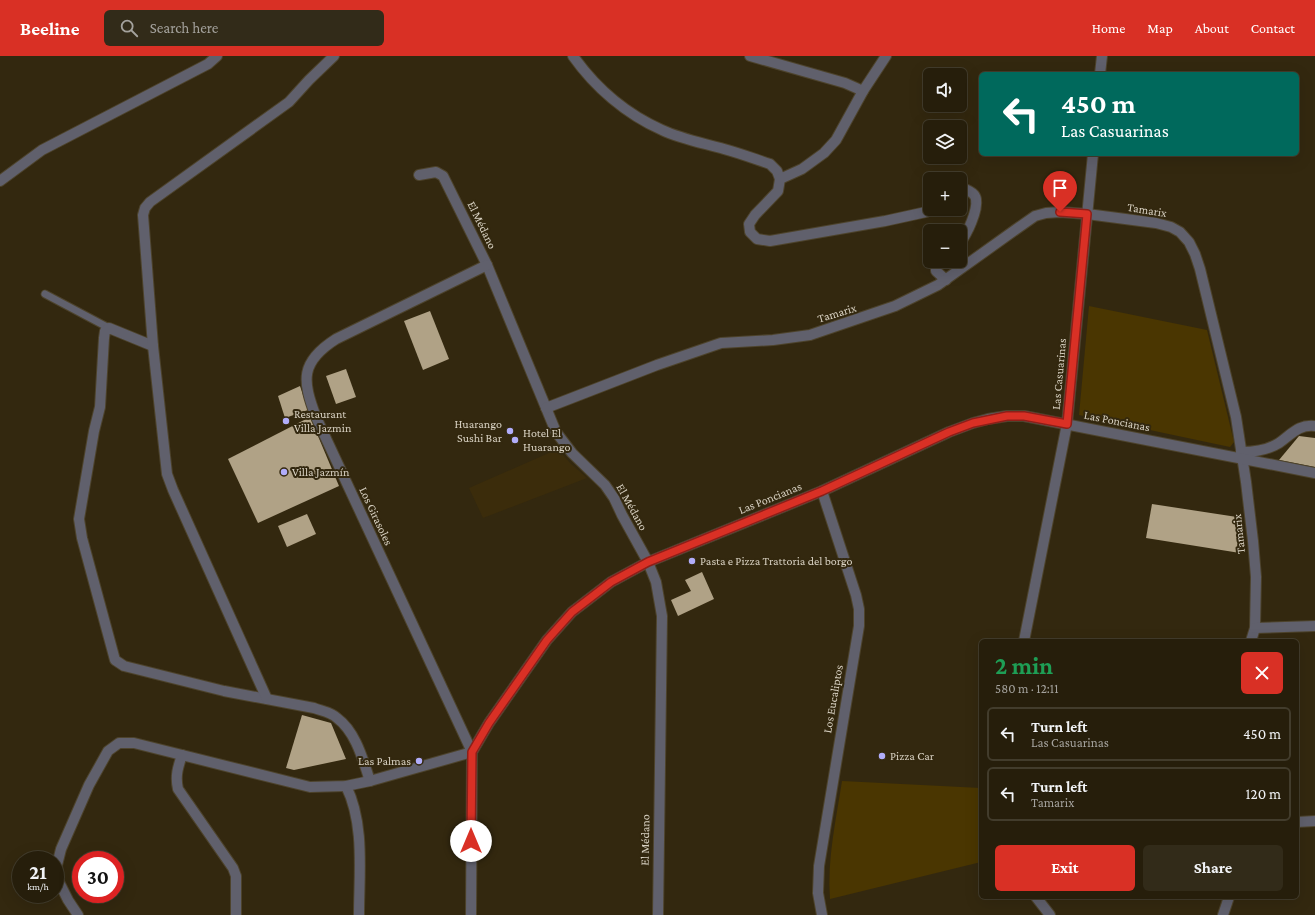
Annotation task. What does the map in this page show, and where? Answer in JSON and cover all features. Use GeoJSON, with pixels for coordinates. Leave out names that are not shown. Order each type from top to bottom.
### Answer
{"type":"FeatureCollection","features":[{"type":"Feature","properties":{"kind":"street"},"geometry":{"type":"LineString","coordinates":[[0,181],[42,150],[208,64],[217,56]]}},
{"type":"Feature","properties":{"kind":"street"},"geometry":{"type":"LineString","coordinates":[[267,699],[167,474],[153,346],[143,215],[145,208],[150,202],[290,102],[309,80],[334,56]]}},
{"type":"Feature","properties":{"kind":"street"},"geometry":{"type":"LineString","coordinates":[[573,56],[585,72],[610,97],[661,130],[770,164],[777,171],[780,179],[778,191],[755,215],[749,224],[750,232],[757,239],[770,241],[784,240],[923,213]]}},
{"type":"Feature","properties":{"kind":"street"},"geometry":{"type":"LineString","coordinates":[[750,56],[845,83],[863,91]]}},
{"type":"Feature","properties":{"kind":"street"},"geometry":{"type":"LineString","coordinates":[[780,179],[802,169],[824,153],[836,140],[863,91],[886,56]]}},
{"type":"Feature","properties":{"kind":"street"},"geometry":{"type":"LineString","coordinates":[[1100,72],[1102,56]]}},
{"type":"Feature","properties":{"kind":"street","name":"Las Casuarinas"},"geometry":{"type":"LineString","coordinates":[[1024,639],[1067,424],[1092,156]]}},
{"type":"Feature","properties":{"kind":"street","name":"El Médano"},"geometry":{"type":"LineString","coordinates":[[419,175],[436,172],[443,176],[487,265],[556,432],[572,453],[605,485],[610,492],[648,562],[656,582],[662,616],[658,915]]}},
{"type":"Feature","properties":{"kind":"street"},"geometry":{"type":"LineString","coordinates":[[967,190],[972,192],[976,198],[976,208],[967,231]]}},
{"type":"Feature","properties":{"kind":"street","name":"Tamarix"},"geometry":{"type":"LineString","coordinates":[[546,408],[657,365],[721,343],[773,340],[810,335],[895,306],[924,293],[946,280],[1035,216],[1046,213],[1060,212],[1087,214],[1156,223],[1171,227],[1180,232],[1195,254],[1236,417],[1253,541],[1256,577],[1255,628],[1252,639]]}},
{"type":"Feature","properties":{"kind":"street","name":"Los Girasoles"},"geometry":{"type":"LineString","coordinates":[[472,752],[316,418],[309,400],[306,379],[308,370],[317,353],[336,339],[487,265]]}},
{"type":"Feature","properties":{"kind":"street"},"geometry":{"type":"LineString","coordinates":[[936,268],[936,271],[946,280]]}},
{"type":"Feature","properties":{"kind":"street"},"geometry":{"type":"LineString","coordinates":[[153,346],[109,328],[105,331],[100,407],[94,431],[79,519],[82,538],[115,660],[124,666],[224,691],[328,712],[338,718],[351,734],[370,781]]}},
{"type":"Feature","properties":{"kind":"street","name":"Las Poncianas"},"geometry":{"type":"LineString","coordinates":[[472,752],[489,723],[558,626],[572,612],[606,586],[648,562],[822,491],[949,432],[973,423],[1007,416],[1024,416],[1242,456],[1315,473]]}},
{"type":"Feature","properties":{"kind":"street"},"geometry":{"type":"LineString","coordinates":[[1242,456],[1278,444],[1300,427],[1310,425],[1315,426]]}},
{"type":"Feature","properties":{"kind":"street","name":"Los Eucaliptos"},"geometry":{"type":"LineString","coordinates":[[822,491],[856,595],[859,609],[859,626],[818,866],[818,894],[822,915]]}},
{"type":"Feature","properties":{"kind":"street"},"geometry":{"type":"LineString","coordinates":[[1255,628],[1315,626]]}},
{"type":"Feature","properties":{"kind":"street"},"geometry":{"type":"LineString","coordinates":[[78,915],[68,900],[58,880],[58,865],[61,849],[89,786],[108,751],[119,743],[134,743],[310,787],[346,786],[370,781],[472,752],[471,915]]}},
{"type":"Feature","properties":{"kind":"street"},"geometry":{"type":"LineString","coordinates":[[182,755],[177,770],[176,779],[178,789],[233,868],[236,876],[236,915]]}},
{"type":"Feature","properties":{"kind":"street"},"geometry":{"type":"LineString","coordinates":[[346,786],[351,797],[358,832],[359,915]]}},
{"type":"Feature","properties":{"kind":"street"},"geometry":{"type":"LineString","coordinates":[[1299,822],[1315,821]]}},
{"type":"Feature","properties":{"kind":"street"},"geometry":{"type":"LineString","coordinates":[[1038,899],[1050,915]]}},
{"type":"Feature","properties":{"kind":"street"},"geometry":{"type":"LineString","coordinates":[[1223,915],[1228,899]]}},
{"type":"Feature","properties":{"kind":"lane"},"geometry":{"type":"LineString","coordinates":[[45,294],[109,328]]}},
{"type":"Feature","properties":{"kind":"shaded area"},"geometry":{"type":"Polygon","coordinates":[[[1089,306],[1207,330],[1234,442],[1230,447],[1079,415],[1089,306]]]}},
{"type":"Feature","properties":{"kind":"shaded area"},"geometry":{"type":"Polygon","coordinates":[[[558,449],[570,463],[587,478],[483,518],[469,488],[558,449]]]}},
{"type":"Feature","properties":{"kind":"shaded area"},"geometry":{"type":"Polygon","coordinates":[[[842,781],[979,788],[979,862],[830,899],[829,884],[831,854],[842,781]]]}},
{"type":"Feature","properties":{"kind":"building"},"geometry":{"type":"Polygon","coordinates":[[[430,311],[449,359],[423,370],[404,321],[430,311]]]}},
{"type":"Feature","properties":{"kind":"building"},"geometry":{"type":"Polygon","coordinates":[[[346,369],[356,397],[336,404],[326,376],[346,369]]]}},
{"type":"Feature","properties":{"kind":"building"},"geometry":{"type":"Polygon","coordinates":[[[300,386],[308,410],[285,418],[278,396],[300,386]]]}},
{"type":"Feature","properties":{"kind":"building","name":"Villa Jazmín"},"geometry":{"type":"Polygon","coordinates":[[[310,417],[339,486],[258,523],[228,459],[310,417]]]}},
{"type":"Feature","properties":{"kind":"building"},"geometry":{"type":"Polygon","coordinates":[[[1299,436],[1315,438],[1315,467],[1279,460],[1299,436]]]}},
{"type":"Feature","properties":{"kind":"building"},"geometry":{"type":"Polygon","coordinates":[[[1152,504],[1237,517],[1240,553],[1146,538],[1152,504]]]}},
{"type":"Feature","properties":{"kind":"building"},"geometry":{"type":"Polygon","coordinates":[[[307,514],[316,534],[287,547],[278,526],[307,514]]]}},
{"type":"Feature","properties":{"kind":"building"},"geometry":{"type":"Polygon","coordinates":[[[702,572],[714,599],[678,616],[671,600],[691,591],[685,580],[702,572]]]}},
{"type":"Feature","properties":{"kind":"building"},"geometry":{"type":"Polygon","coordinates":[[[302,715],[331,723],[346,759],[294,770],[286,768],[302,715]]]}},
{"type":"Feature","properties":{"kind":"place","name":"Restaurant Villa Jazmin"},"geometry":{"type":"Point","coordinates":[286,421]}},
{"type":"Feature","properties":{"kind":"place","name":"Huarango Sushi Bar"},"geometry":{"type":"Point","coordinates":[510,431]}},
{"type":"Feature","properties":{"kind":"place","name":"Hotel El Huarango"},"geometry":{"type":"Point","coordinates":[515,440]}},
{"type":"Feature","properties":{"kind":"place","name":"Villa Jazmín"},"geometry":{"type":"Point","coordinates":[284,472]}},
{"type":"Feature","properties":{"kind":"place","name":"Pasta e Pizza Trattoria del borgo"},"geometry":{"type":"Point","coordinates":[692,561]}},
{"type":"Feature","properties":{"kind":"place","name":"Pizza Car"},"geometry":{"type":"Point","coordinates":[882,756]}},
{"type":"Feature","properties":{"kind":"place","name":"Las Palmas"},"geometry":{"type":"Point","coordinates":[419,761]}},
{"type":"Feature","properties":{"kind":"route"},"geometry":{"type":"LineString","coordinates":[[471,841],[472,752],[489,723],[558,626],[584,602],[611,582],[648,562],[822,491],[949,432],[973,423],[1007,416],[1024,416],[1067,424],[1087,214],[1060,212]]}}]}
